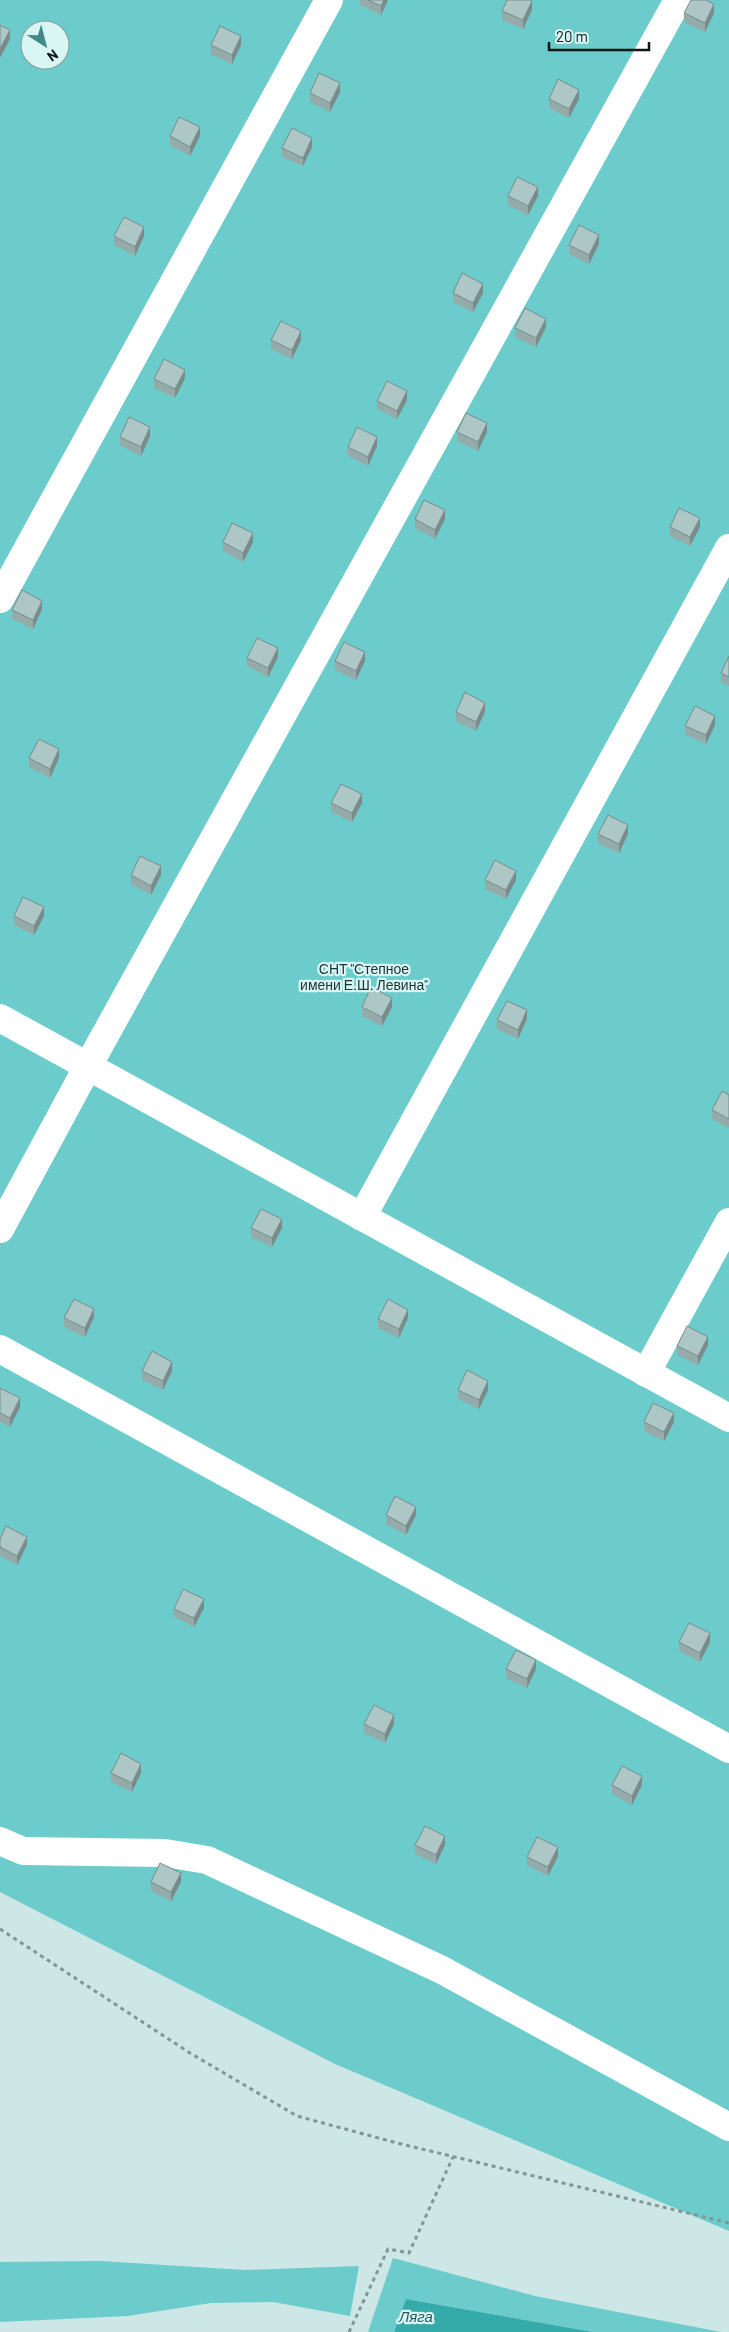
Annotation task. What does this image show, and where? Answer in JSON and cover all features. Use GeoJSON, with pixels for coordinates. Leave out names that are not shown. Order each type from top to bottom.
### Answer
{"type":"FeatureCollection","features":[{"type":"Feature","properties":{"kind":"street"},"geometry":{"type":"LineString","coordinates":[[0,599],[330,0]]}},
{"type":"Feature","properties":{"kind":"street"},"geometry":{"type":"LineString","coordinates":[[0,1229],[88,1066],[678,0]]}},
{"type":"Feature","properties":{"kind":"street"},"geometry":{"type":"LineString","coordinates":[[362,1217],[729,548]]}},
{"type":"Feature","properties":{"kind":"street"},"geometry":{"type":"LineString","coordinates":[[0,1018],[729,1418]]}},
{"type":"Feature","properties":{"kind":"street"},"geometry":{"type":"LineString","coordinates":[[646,1373],[729,1222]]}},
{"type":"Feature","properties":{"kind":"street"},"geometry":{"type":"LineString","coordinates":[[0,1349],[729,1749]]}},
{"type":"Feature","properties":{"kind":"street"},"geometry":{"type":"LineString","coordinates":[[0,1841],[23,1851],[165,1853],[207,1860],[442,1970],[729,2127]]}},
{"type":"Feature","properties":{"kind":"path"},"geometry":{"type":"LineString","coordinates":[[0,1929],[190,2053],[297,2116],[453,2157],[729,2223]]}},
{"type":"Feature","properties":{"kind":"path"},"geometry":{"type":"LineString","coordinates":[[349,2332],[388,2249],[409,2253],[453,2157]]}},
{"type":"Feature","properties":{"kind":"green space","name":"СНТ \"Степное имени Е.Ш. Левина\""},"geometry":{"type":"Polygon","coordinates":[[[0,0],[729,0],[729,2231],[335,2064],[0,1892],[0,0]]]}},
{"type":"Feature","properties":{"kind":"green space"},"geometry":{"type":"Polygon","coordinates":[[[393,2258],[535,2296],[721,2332],[593,2332],[406,2299],[394,2332],[368,2332],[393,2258]]]}},
{"type":"Feature","properties":{"kind":"green space"},"geometry":{"type":"Polygon","coordinates":[[[100,2261],[245,2270],[359,2266],[350,2316],[273,2302],[211,2303],[128,2316],[0,2322],[0,2262],[100,2261]]]}},
{"type":"Feature","properties":{"kind":"water","name":"Ляга"},"geometry":{"type":"Polygon","coordinates":[[[406,2299],[593,2332],[394,2332],[406,2299]]]}},
{"type":"Feature","properties":{"kind":"building"},"geometry":{"type":"Polygon","coordinates":[[[368,0],[384,0],[381,6],[368,0]]]}},
{"type":"Feature","properties":{"kind":"building"},"geometry":{"type":"Polygon","coordinates":[[[507,0],[532,1],[523,20],[502,11],[507,0]]]}},
{"type":"Feature","properties":{"kind":"building"},"geometry":{"type":"Polygon","coordinates":[[[691,0],[706,0],[714,4],[705,23],[684,13],[691,0]]]}},
{"type":"Feature","properties":{"kind":"building"},"geometry":{"type":"Polygon","coordinates":[[[0,25],[10,30],[0,49],[0,25]]]}},
{"type":"Feature","properties":{"kind":"building"},"geometry":{"type":"Polygon","coordinates":[[[220,26],[241,36],[232,55],[211,45],[220,26]]]}},
{"type":"Feature","properties":{"kind":"building"},"geometry":{"type":"Polygon","coordinates":[[[319,73],[340,83],[330,103],[310,93],[319,73]]]}},
{"type":"Feature","properties":{"kind":"building"},"geometry":{"type":"Polygon","coordinates":[[[558,79],[579,90],[569,109],[549,99],[558,79]]]}},
{"type":"Feature","properties":{"kind":"building"},"geometry":{"type":"Polygon","coordinates":[[[179,117],[200,127],[190,147],[170,136],[179,117]]]}},
{"type":"Feature","properties":{"kind":"building"},"geometry":{"type":"Polygon","coordinates":[[[292,128],[312,138],[303,158],[282,148],[292,128]]]}},
{"type":"Feature","properties":{"kind":"building"},"geometry":{"type":"Polygon","coordinates":[[[517,177],[538,187],[528,206],[508,196],[517,177]]]}},
{"type":"Feature","properties":{"kind":"building"},"geometry":{"type":"Polygon","coordinates":[[[124,217],[144,227],[135,247],[114,236],[124,217]]]}},
{"type":"Feature","properties":{"kind":"building"},"geometry":{"type":"Polygon","coordinates":[[[579,225],[599,235],[589,255],[569,245],[579,225]]]}},
{"type":"Feature","properties":{"kind":"building"},"geometry":{"type":"Polygon","coordinates":[[[462,273],[483,284],[473,303],[453,293],[462,273]]]}},
{"type":"Feature","properties":{"kind":"building"},"geometry":{"type":"Polygon","coordinates":[[[525,308],[546,319],[536,338],[515,328],[525,308]]]}},
{"type":"Feature","properties":{"kind":"building"},"geometry":{"type":"Polygon","coordinates":[[[281,321],[301,331],[292,350],[271,340],[281,321]]]}},
{"type":"Feature","properties":{"kind":"building"},"geometry":{"type":"Polygon","coordinates":[[[164,359],[185,370],[175,389],[154,379],[164,359]]]}},
{"type":"Feature","properties":{"kind":"building"},"geometry":{"type":"Polygon","coordinates":[[[387,381],[407,391],[397,411],[377,401],[387,381]]]}},
{"type":"Feature","properties":{"kind":"building"},"geometry":{"type":"Polygon","coordinates":[[[466,413],[487,423],[478,442],[457,432],[466,413]]]}},
{"type":"Feature","properties":{"kind":"building"},"geometry":{"type":"Polygon","coordinates":[[[129,417],[150,427],[141,447],[120,437],[129,417]]]}},
{"type":"Feature","properties":{"kind":"building"},"geometry":{"type":"Polygon","coordinates":[[[357,427],[377,437],[368,457],[348,447],[357,427]]]}},
{"type":"Feature","properties":{"kind":"building"},"geometry":{"type":"Polygon","coordinates":[[[424,500],[445,510],[435,530],[415,519],[424,500]]]}},
{"type":"Feature","properties":{"kind":"building"},"geometry":{"type":"Polygon","coordinates":[[[679,508],[700,518],[690,537],[670,527],[679,508]]]}},
{"type":"Feature","properties":{"kind":"building"},"geometry":{"type":"Polygon","coordinates":[[[232,523],[253,533],[243,553],[223,542],[232,523]]]}},
{"type":"Feature","properties":{"kind":"building"},"geometry":{"type":"Polygon","coordinates":[[[22,590],[42,601],[33,620],[12,610],[22,590]]]}},
{"type":"Feature","properties":{"kind":"building"},"geometry":{"type":"Polygon","coordinates":[[[257,638],[278,648],[268,668],[247,658],[257,638]]]}},
{"type":"Feature","properties":{"kind":"building"},"geometry":{"type":"Polygon","coordinates":[[[344,642],[365,652],[356,671],[335,661],[344,642]]]}},
{"type":"Feature","properties":{"kind":"building"},"geometry":{"type":"Polygon","coordinates":[[[729,656],[729,677],[721,673],[729,656]]]}},
{"type":"Feature","properties":{"kind":"building"},"geometry":{"type":"Polygon","coordinates":[[[465,692],[485,703],[476,722],[456,712],[465,692]]]}},
{"type":"Feature","properties":{"kind":"building"},"geometry":{"type":"Polygon","coordinates":[[[695,706],[715,716],[706,735],[685,726],[695,706]]]}},
{"type":"Feature","properties":{"kind":"building"},"geometry":{"type":"Polygon","coordinates":[[[39,739],[59,749],[50,769],[29,758],[39,739]]]}},
{"type":"Feature","properties":{"kind":"building"},"geometry":{"type":"Polygon","coordinates":[[[341,784],[362,794],[352,813],[331,803],[341,784]]]}},
{"type":"Feature","properties":{"kind":"building"},"geometry":{"type":"Polygon","coordinates":[[[608,815],[628,825],[619,844],[598,834],[608,815]]]}},
{"type":"Feature","properties":{"kind":"building"},"geometry":{"type":"Polygon","coordinates":[[[140,856],[161,866],[151,886],[131,875],[140,856]]]}},
{"type":"Feature","properties":{"kind":"building"},"geometry":{"type":"Polygon","coordinates":[[[495,860],[516,871],[506,890],[485,880],[495,860]]]}},
{"type":"Feature","properties":{"kind":"building"},"geometry":{"type":"Polygon","coordinates":[[[23,897],[44,907],[34,926],[14,916],[23,897]]]}},
{"type":"Feature","properties":{"kind":"building"},"geometry":{"type":"Polygon","coordinates":[[[371,987],[392,998],[382,1017],[362,1007],[371,987]]]}},
{"type":"Feature","properties":{"kind":"building"},"geometry":{"type":"Polygon","coordinates":[[[507,1001],[527,1010],[518,1030],[497,1020],[507,1001]]]}},
{"type":"Feature","properties":{"kind":"building"},"geometry":{"type":"Polygon","coordinates":[[[722,1091],[729,1095],[729,1119],[712,1110],[722,1091]]]}},
{"type":"Feature","properties":{"kind":"building"},"geometry":{"type":"Polygon","coordinates":[[[261,1209],[282,1219],[272,1238],[251,1228],[261,1209]]]}},
{"type":"Feature","properties":{"kind":"building"},"geometry":{"type":"Polygon","coordinates":[[[74,1299],[94,1309],[85,1328],[64,1318],[74,1299]]]}},
{"type":"Feature","properties":{"kind":"building"},"geometry":{"type":"Polygon","coordinates":[[[388,1299],[408,1310],[399,1329],[378,1319],[388,1299]]]}},
{"type":"Feature","properties":{"kind":"building"},"geometry":{"type":"Polygon","coordinates":[[[687,1326],[708,1337],[698,1356],[677,1346],[687,1326]]]}},
{"type":"Feature","properties":{"kind":"building"},"geometry":{"type":"Polygon","coordinates":[[[152,1351],[172,1362],[163,1381],[142,1371],[152,1351]]]}},
{"type":"Feature","properties":{"kind":"building"},"geometry":{"type":"Polygon","coordinates":[[[467,1370],[488,1381],[479,1400],[458,1390],[467,1370]]]}},
{"type":"Feature","properties":{"kind":"building"},"geometry":{"type":"Polygon","coordinates":[[[0,1388],[20,1398],[10,1418],[0,1413],[0,1388]]]}},
{"type":"Feature","properties":{"kind":"building"},"geometry":{"type":"Polygon","coordinates":[[[653,1403],[674,1413],[664,1432],[644,1422],[653,1403]]]}},
{"type":"Feature","properties":{"kind":"building"},"geometry":{"type":"Polygon","coordinates":[[[395,1496],[416,1507],[406,1526],[386,1515],[395,1496]]]}},
{"type":"Feature","properties":{"kind":"building"},"geometry":{"type":"Polygon","coordinates":[[[6,1526],[27,1537],[17,1556],[0,1547],[0,1539],[6,1526]]]}},
{"type":"Feature","properties":{"kind":"building"},"geometry":{"type":"Polygon","coordinates":[[[183,1589],[204,1599],[194,1618],[174,1609],[183,1589]]]}},
{"type":"Feature","properties":{"kind":"building"},"geometry":{"type":"Polygon","coordinates":[[[689,1623],[710,1633],[700,1653],[679,1642],[689,1623]]]}},
{"type":"Feature","properties":{"kind":"building"},"geometry":{"type":"Polygon","coordinates":[[[516,1650],[536,1660],[527,1679],[506,1669],[516,1650]]]}},
{"type":"Feature","properties":{"kind":"building"},"geometry":{"type":"Polygon","coordinates":[[[374,1705],[394,1715],[385,1734],[364,1724],[374,1705]]]}},
{"type":"Feature","properties":{"kind":"building"},"geometry":{"type":"Polygon","coordinates":[[[121,1753],[141,1764],[132,1783],[111,1773],[121,1753]]]}},
{"type":"Feature","properties":{"kind":"building"},"geometry":{"type":"Polygon","coordinates":[[[622,1766],[642,1776],[632,1796],[612,1785],[622,1766]]]}},
{"type":"Feature","properties":{"kind":"building"},"geometry":{"type":"Polygon","coordinates":[[[425,1826],[445,1836],[436,1855],[415,1845],[425,1826]]]}},
{"type":"Feature","properties":{"kind":"building"},"geometry":{"type":"Polygon","coordinates":[[[537,1837],[558,1847],[548,1867],[527,1857],[537,1837]]]}},
{"type":"Feature","properties":{"kind":"building"},"geometry":{"type":"Polygon","coordinates":[[[160,1863],[181,1873],[171,1892],[151,1882],[160,1863]]]}}]}
